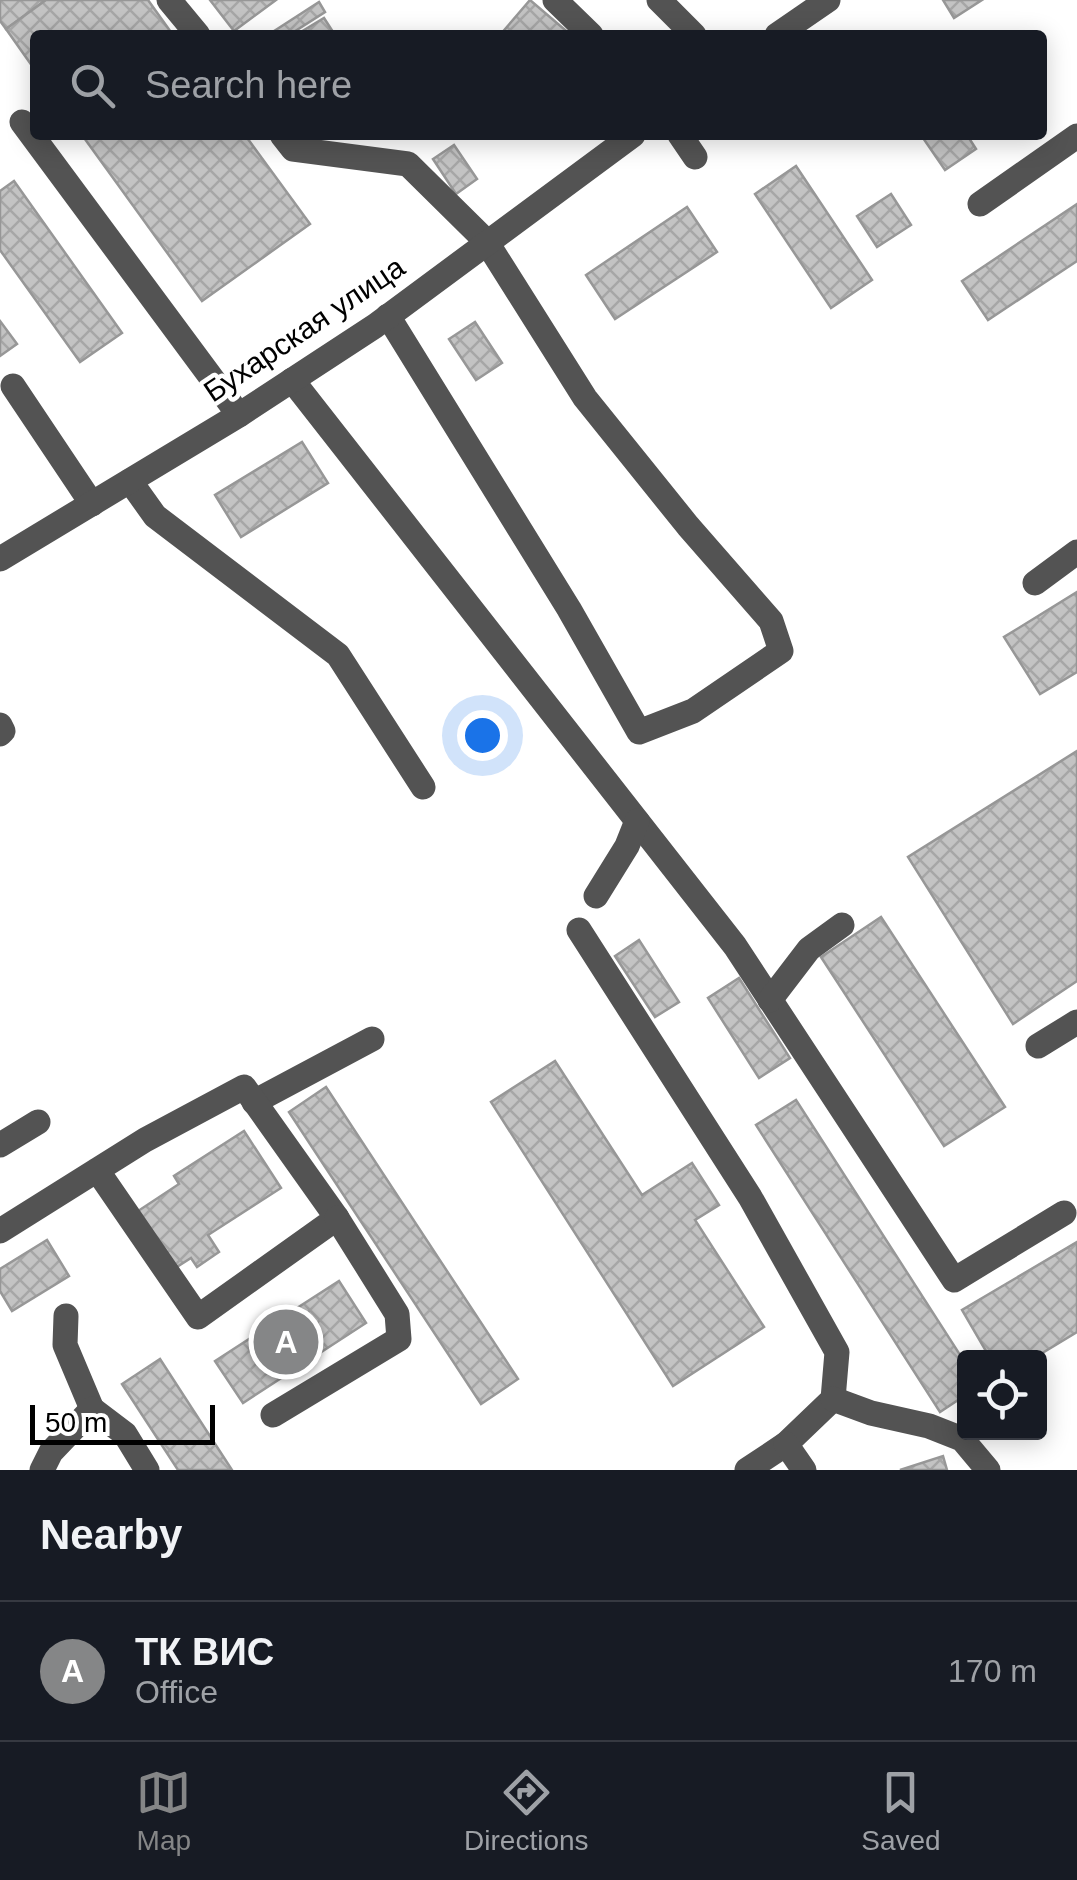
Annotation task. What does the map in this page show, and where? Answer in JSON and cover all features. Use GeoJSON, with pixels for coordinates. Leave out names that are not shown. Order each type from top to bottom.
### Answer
{"type":"FeatureCollection","features":[{"type":"Feature","properties":{"kind":"street"},"geometry":{"type":"LineString","coordinates":[[169,0],[194,30]]}},
{"type":"Feature","properties":{"kind":"street"},"geometry":{"type":"LineString","coordinates":[[554,0],[586,30]]}},
{"type":"Feature","properties":{"kind":"street"},"geometry":{"type":"LineString","coordinates":[[659,0],[689,30]]}},
{"type":"Feature","properties":{"kind":"street"},"geometry":{"type":"LineString","coordinates":[[784,30],[828,0]]}},
{"type":"Feature","properties":{"kind":"street"},"geometry":{"type":"LineString","coordinates":[[22,122],[30,133]]}},
{"type":"Feature","properties":{"kind":"street"},"geometry":{"type":"LineString","coordinates":[[980,204],[1077,136]]}},
{"type":"Feature","properties":{"kind":"street"},"geometry":{"type":"LineString","coordinates":[[35,140],[239,415]]}},
{"type":"Feature","properties":{"kind":"street"},"geometry":{"type":"LineString","coordinates":[[286,140],[293,149],[408,164],[486,241],[586,398],[770,621],[780,651],[694,711],[638,732],[569,609],[388,316]]}},
{"type":"Feature","properties":{"kind":"street","name":"Бухарская улица"},"geometry":{"type":"LineString","coordinates":[[0,559],[239,415],[388,316],[625,140]]}},
{"type":"Feature","properties":{"kind":"street"},"geometry":{"type":"LineString","coordinates":[[292,380],[735,946],[954,1280],[1064,1212]]}},
{"type":"Feature","properties":{"kind":"street"},"geometry":{"type":"LineString","coordinates":[[13,386],[92,504]]}},
{"type":"Feature","properties":{"kind":"street"},"geometry":{"type":"LineString","coordinates":[[130,481],[155,516],[338,655],[423,787]]}},
{"type":"Feature","properties":{"kind":"street"},"geometry":{"type":"LineString","coordinates":[[1034,583],[1077,552]]}},
{"type":"Feature","properties":{"kind":"street"},"geometry":{"type":"LineString","coordinates":[[0,725],[0,734]]}},
{"type":"Feature","properties":{"kind":"street"},"geometry":{"type":"LineString","coordinates":[[596,896],[628,846],[637,820]]}},
{"type":"Feature","properties":{"kind":"street"},"geometry":{"type":"LineString","coordinates":[[770,1000],[809,949],[842,925]]}},
{"type":"Feature","properties":{"kind":"street"},"geometry":{"type":"LineString","coordinates":[[579,930],[750,1197],[837,1352],[832,1399],[786,1444],[748,1470]]}},
{"type":"Feature","properties":{"kind":"street"},"geometry":{"type":"LineString","coordinates":[[1038,1046],[1077,1022]]}},
{"type":"Feature","properties":{"kind":"street"},"geometry":{"type":"LineString","coordinates":[[254,1102],[372,1038]]}},
{"type":"Feature","properties":{"kind":"street"},"geometry":{"type":"LineString","coordinates":[[0,1231],[145,1140],[244,1087],[337,1218],[398,1314],[398,1340],[272,1415]]}},
{"type":"Feature","properties":{"kind":"street"},"geometry":{"type":"LineString","coordinates":[[0,1144],[38,1122]]}},
{"type":"Feature","properties":{"kind":"street"},"geometry":{"type":"LineString","coordinates":[[96,1170],[198,1317],[337,1218]]}},
{"type":"Feature","properties":{"kind":"street"},"geometry":{"type":"LineString","coordinates":[[66,1316],[65,1345],[92,1409],[125,1434],[146,1470]]}},
{"type":"Feature","properties":{"kind":"street"},"geometry":{"type":"LineString","coordinates":[[832,1399],[962,1439],[988,1470]]}},
{"type":"Feature","properties":{"kind":"street"},"geometry":{"type":"LineString","coordinates":[[42,1470],[51,1452],[92,1409]]}},
{"type":"Feature","properties":{"kind":"street"},"geometry":{"type":"LineString","coordinates":[[786,1444],[804,1470]]}},
{"type":"Feature","properties":{"kind":"building"},"geometry":{"type":"Polygon","coordinates":[[[0,0],[46,0],[6,29],[0,21],[0,0]]]}},
{"type":"Feature","properties":{"kind":"building"},"geometry":{"type":"Polygon","coordinates":[[[46,0],[148,0],[169,30],[30,30],[30,63],[6,29],[46,0]]]}},
{"type":"Feature","properties":{"kind":"building"},"geometry":{"type":"Polygon","coordinates":[[[210,0],[276,0],[235,30],[210,0]]]}},
{"type":"Feature","properties":{"kind":"building"},"geometry":{"type":"Polygon","coordinates":[[[530,0],[565,30],[504,30],[530,0]]]}},
{"type":"Feature","properties":{"kind":"building"},"geometry":{"type":"Polygon","coordinates":[[[943,0],[982,0],[954,18],[943,0]]]}},
{"type":"Feature","properties":{"kind":"building"},"geometry":{"type":"Polygon","coordinates":[[[319,2],[325,12],[297,30],[276,30],[319,2]]]}},
{"type":"Feature","properties":{"kind":"building"},"geometry":{"type":"Polygon","coordinates":[[[324,18],[332,30],[304,30],[324,18]]]}},
{"type":"Feature","properties":{"kind":"building"},"geometry":{"type":"Polygon","coordinates":[[[86,140],[249,140],[310,224],[202,301],[86,140]]]}},
{"type":"Feature","properties":{"kind":"building"},"geometry":{"type":"Polygon","coordinates":[[[924,140],[970,140],[976,149],[945,170],[924,140]]]}},
{"type":"Feature","properties":{"kind":"building"},"geometry":{"type":"Polygon","coordinates":[[[454,145],[477,179],[456,194],[433,159],[454,145]]]}},
{"type":"Feature","properties":{"kind":"building"},"geometry":{"type":"Polygon","coordinates":[[[796,166],[872,280],[831,308],[755,194],[796,166]]]}},
{"type":"Feature","properties":{"kind":"building"},"geometry":{"type":"Polygon","coordinates":[[[14,181],[122,333],[80,362],[0,250],[0,191],[14,181]]]}},
{"type":"Feature","properties":{"kind":"building"},"geometry":{"type":"Polygon","coordinates":[[[891,194],[911,225],[877,247],[857,216],[891,194]]]}},
{"type":"Feature","properties":{"kind":"building"},"geometry":{"type":"Polygon","coordinates":[[[1077,204],[1077,261],[988,320],[962,281],[1077,204]]]}},
{"type":"Feature","properties":{"kind":"building"},"geometry":{"type":"Polygon","coordinates":[[[687,207],[717,252],[615,319],[586,275],[687,207]]]}},
{"type":"Feature","properties":{"kind":"building"},"geometry":{"type":"Polygon","coordinates":[[[0,321],[17,344],[0,356],[0,321]]]}},
{"type":"Feature","properties":{"kind":"building"},"geometry":{"type":"Polygon","coordinates":[[[475,322],[502,363],[476,380],[449,339],[475,322]]]}},
{"type":"Feature","properties":{"kind":"building"},"geometry":{"type":"Polygon","coordinates":[[[302,442],[328,483],[241,537],[215,495],[302,442]]]}},
{"type":"Feature","properties":{"kind":"building"},"geometry":{"type":"Polygon","coordinates":[[[1077,592],[1077,672],[1040,694],[1004,637],[1077,592]]]}},
{"type":"Feature","properties":{"kind":"building"},"geometry":{"type":"Polygon","coordinates":[[[1077,751],[1077,981],[1013,1024],[908,857],[1077,751]]]}},
{"type":"Feature","properties":{"kind":"building"},"geometry":{"type":"Polygon","coordinates":[[[881,917],[1005,1107],[944,1146],[821,957],[881,917]]]}},
{"type":"Feature","properties":{"kind":"building"},"geometry":{"type":"Polygon","coordinates":[[[639,940],[679,1002],[655,1017],[615,956],[639,940]]]}},
{"type":"Feature","properties":{"kind":"building"},"geometry":{"type":"Polygon","coordinates":[[[739,978],[790,1058],[759,1078],[708,998],[739,978]]]}},
{"type":"Feature","properties":{"kind":"building"},"geometry":{"type":"Polygon","coordinates":[[[555,1061],[642,1195],[692,1163],[719,1205],[695,1220],[764,1327],[673,1386],[491,1102],[555,1061]]]}},
{"type":"Feature","properties":{"kind":"building"},"geometry":{"type":"Polygon","coordinates":[[[326,1087],[518,1379],[481,1404],[289,1112],[326,1087]]]}},
{"type":"Feature","properties":{"kind":"building"},"geometry":{"type":"Polygon","coordinates":[[[796,1100],[957,1350],[957,1401],[940,1412],[756,1125],[796,1100]]]}},
{"type":"Feature","properties":{"kind":"building"},"geometry":{"type":"Polygon","coordinates":[[[244,1131],[281,1188],[208,1235],[219,1252],[197,1267],[191,1258],[172,1270],[135,1213],[179,1184],[174,1176],[244,1131]]]}},
{"type":"Feature","properties":{"kind":"building"},"geometry":{"type":"Polygon","coordinates":[[[47,1240],[69,1276],[12,1311],[0,1291],[0,1269],[47,1240]]]}},
{"type":"Feature","properties":{"kind":"building"},"geometry":{"type":"Polygon","coordinates":[[[1077,1242],[1077,1332],[1047,1350],[985,1350],[962,1310],[1077,1242]]]}},
{"type":"Feature","properties":{"kind":"building"},"geometry":{"type":"Polygon","coordinates":[[[339,1281],[366,1323],[243,1403],[215,1361],[339,1281]]]}},
{"type":"Feature","properties":{"kind":"building"},"geometry":{"type":"Polygon","coordinates":[[[160,1359],[232,1470],[178,1470],[122,1384],[160,1359]]]}},
{"type":"Feature","properties":{"kind":"building"},"geometry":{"type":"Polygon","coordinates":[[[943,1456],[947,1470],[900,1470],[943,1456]]]}},
{"type":"Feature","properties":{"kind":"place","name":"ТК ВИС"},"geometry":{"type":"Point","coordinates":[286,1342]}}]}
